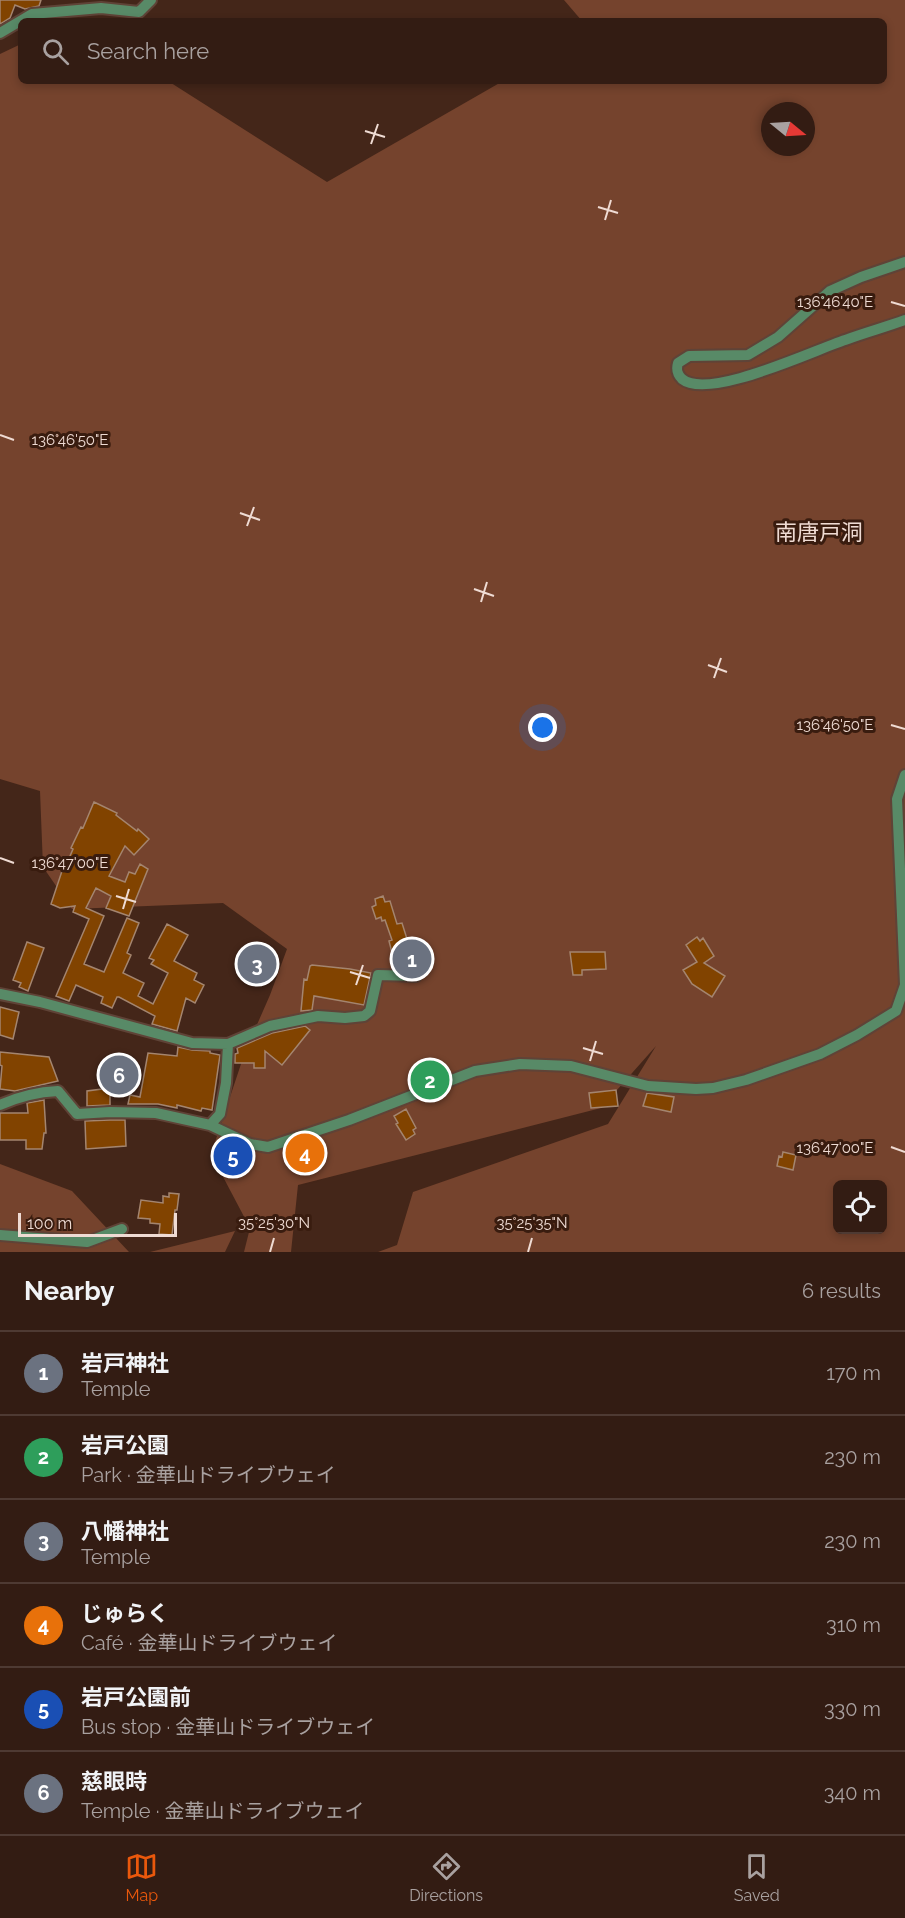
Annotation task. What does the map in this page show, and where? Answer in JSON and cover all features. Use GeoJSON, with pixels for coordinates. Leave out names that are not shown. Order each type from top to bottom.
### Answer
{"type":"FeatureCollection","features":[{"type":"Feature","properties":{"kind":"street"},"geometry":{"type":"LineString","coordinates":[[25,18],[32,14],[101,8],[139,12],[151,0]]}},
{"type":"Feature","properties":{"kind":"street"},"geometry":{"type":"LineString","coordinates":[[0,33],[18,22]]}},
{"type":"Feature","properties":{"kind":"street"},"geometry":{"type":"LineString","coordinates":[[905,262],[830,291],[778,338],[748,355],[689,356],[678,363],[676,370],[685,381],[698,385],[752,375],[905,320]]}},
{"type":"Feature","properties":{"kind":"street"},"geometry":{"type":"LineString","coordinates":[[0,1106],[31,1093],[58,1091],[77,1114],[156,1113],[210,1125],[250,1144],[268,1147],[349,1120],[475,1071],[520,1064],[571,1066],[648,1086],[696,1089],[712,1088],[746,1080],[820,1054],[896,1011],[905,985],[897,800],[905,775]]}},
{"type":"Feature","properties":{"kind":"street"},"geometry":{"type":"LineString","coordinates":[[0,994],[40,1002],[192,1043],[228,1044],[270,1026],[318,1016],[345,1018],[364,1016],[370,1011],[378,975],[416,976]]}},
{"type":"Feature","properties":{"kind":"street"},"geometry":{"type":"LineString","coordinates":[[210,1125],[220,1114],[226,1083],[228,1044]]}},
{"type":"Feature","properties":{"kind":"street"},"geometry":{"type":"LineString","coordinates":[[0,1234],[87,1242],[122,1229]]}},
{"type":"Feature","properties":{"kind":"shaded area"},"geometry":{"type":"Polygon","coordinates":[[[564,0],[905,0],[905,1252],[378,1252],[397,1245],[413,1192],[608,1124],[656,1046],[601,1108],[298,1185],[291,1252],[244,1252],[250,1228],[211,1154],[245,1052],[287,949],[223,903],[72,909],[43,867],[40,791],[0,779],[0,54],[18,45],[18,84],[173,84],[327,182],[498,84],[887,84],[887,18],[579,18],[564,0]]]}},
{"type":"Feature","properties":{"kind":"shaded area"},"geometry":{"type":"Polygon","coordinates":[[[0,1164],[72,1191],[129,1252],[0,1252],[0,1164]]]}},
{"type":"Feature","properties":{"kind":"shaded area"},"geometry":{"type":"Polygon","coordinates":[[[235,1231],[225,1252],[150,1252],[235,1231]]]}},
{"type":"Feature","properties":{"kind":"building"},"geometry":{"type":"Polygon","coordinates":[[[0,0],[41,0],[39,6],[25,9],[15,5],[10,18],[0,24],[0,0]]]}},
{"type":"Feature","properties":{"kind":"building"},"geometry":{"type":"Polygon","coordinates":[[[94,802],[117,813],[116,815],[149,839],[134,855],[125,846],[109,876],[125,882],[129,872],[135,874],[140,864],[148,869],[129,916],[106,908],[111,896],[96,888],[86,908],[104,916],[84,964],[104,972],[127,918],[139,923],[127,953],[131,955],[123,973],[144,983],[138,996],[153,1004],[168,973],[151,964],[154,960],[149,958],[167,924],[188,935],[174,961],[197,973],[194,980],[204,985],[195,1003],[186,998],[177,1031],[152,1024],[155,1016],[119,997],[112,1008],[101,1003],[103,997],[76,985],[69,1001],[56,996],[89,919],[73,912],[75,906],[60,908],[51,904],[65,862],[67,863],[73,849],[71,848],[94,802]]]}},
{"type":"Feature","properties":{"kind":"building"},"geometry":{"type":"Polygon","coordinates":[[[383,896],[385,902],[390,901],[397,924],[402,923],[413,958],[418,957],[421,966],[398,968],[396,960],[394,961],[389,941],[392,940],[385,920],[382,921],[381,917],[376,919],[372,907],[376,905],[375,899],[383,896]]]}},
{"type":"Feature","properties":{"kind":"building"},"geometry":{"type":"Polygon","coordinates":[[[697,937],[700,941],[703,938],[714,956],[704,963],[725,976],[712,997],[692,984],[683,970],[697,962],[686,945],[697,937]]]}},
{"type":"Feature","properties":{"kind":"building"},"geometry":{"type":"Polygon","coordinates":[[[27,942],[44,948],[28,991],[19,987],[21,983],[13,980],[27,942]]]}},
{"type":"Feature","properties":{"kind":"building"},"geometry":{"type":"Polygon","coordinates":[[[570,952],[605,952],[606,969],[582,970],[582,975],[573,975],[570,952]]]}},
{"type":"Feature","properties":{"kind":"building"},"geometry":{"type":"Polygon","coordinates":[[[312,965],[371,973],[364,1005],[314,996],[312,1010],[301,1011],[304,979],[307,980],[312,965]]]}},
{"type":"Feature","properties":{"kind":"building"},"geometry":{"type":"Polygon","coordinates":[[[0,1007],[19,1012],[13,1039],[0,1035],[0,1007]]]}},
{"type":"Feature","properties":{"kind":"building"},"geometry":{"type":"Polygon","coordinates":[[[305,1026],[310,1030],[282,1065],[265,1051],[265,1068],[254,1068],[254,1063],[235,1063],[237,1048],[272,1033],[305,1026]]]}},
{"type":"Feature","properties":{"kind":"building"},"geometry":{"type":"Polygon","coordinates":[[[178,1047],[210,1051],[210,1053],[220,1055],[212,1110],[202,1108],[201,1111],[177,1105],[177,1108],[158,1104],[128,1104],[130,1095],[140,1097],[148,1053],[177,1056],[178,1047]]]}},
{"type":"Feature","properties":{"kind":"building"},"geometry":{"type":"Polygon","coordinates":[[[0,1052],[49,1057],[58,1081],[15,1091],[0,1089],[2,1066],[0,1065],[0,1052]]]}},
{"type":"Feature","properties":{"kind":"building"},"geometry":{"type":"Polygon","coordinates":[[[102,1087],[110,1087],[110,1105],[87,1106],[87,1091],[102,1089],[102,1087]]]}},
{"type":"Feature","properties":{"kind":"building"},"geometry":{"type":"Polygon","coordinates":[[[616,1090],[618,1106],[591,1108],[589,1093],[616,1090]]]}},
{"type":"Feature","properties":{"kind":"building"},"geometry":{"type":"Polygon","coordinates":[[[647,1093],[674,1097],[671,1112],[643,1106],[647,1093]]]}},
{"type":"Feature","properties":{"kind":"building"},"geometry":{"type":"Polygon","coordinates":[[[44,1100],[46,1133],[44,1133],[42,1149],[26,1149],[26,1140],[0,1140],[0,1113],[28,1113],[27,1103],[44,1100]]]}},
{"type":"Feature","properties":{"kind":"building"},"geometry":{"type":"Polygon","coordinates":[[[406,1109],[416,1128],[413,1130],[415,1134],[406,1140],[394,1116],[406,1109]]]}},
{"type":"Feature","properties":{"kind":"building"},"geometry":{"type":"Polygon","coordinates":[[[125,1120],[126,1146],[86,1149],[85,1121],[125,1120]]]}},
{"type":"Feature","properties":{"kind":"building"},"geometry":{"type":"Polygon","coordinates":[[[311,1146],[315,1160],[301,1164],[296,1150],[311,1146]]]}},
{"type":"Feature","properties":{"kind":"building"},"geometry":{"type":"Polygon","coordinates":[[[783,1152],[796,1155],[793,1170],[777,1166],[779,1156],[782,1157],[783,1152]]]}},
{"type":"Feature","properties":{"kind":"building"},"geometry":{"type":"Polygon","coordinates":[[[169,1193],[179,1194],[172,1235],[159,1234],[160,1224],[150,1223],[150,1219],[138,1218],[141,1200],[163,1203],[163,1196],[169,1197],[169,1193]]]}},
{"type":"Feature","properties":{"kind":"place","name":"岩戸神社"},"geometry":{"type":"Point","coordinates":[412,959]}},
{"type":"Feature","properties":{"kind":"place","name":"八幡神社"},"geometry":{"type":"Point","coordinates":[257,964]}},
{"type":"Feature","properties":{"kind":"place","name":"慈眼時"},"geometry":{"type":"Point","coordinates":[119,1075]}},
{"type":"Feature","properties":{"kind":"place","name":"岩戸公園"},"geometry":{"type":"Point","coordinates":[430,1080]}},
{"type":"Feature","properties":{"kind":"place","name":"じゅらく"},"geometry":{"type":"Point","coordinates":[305,1153]}},
{"type":"Feature","properties":{"kind":"place","name":"岩戸公園前"},"geometry":{"type":"Point","coordinates":[233,1156]}},
{"type":"Feature","properties":{"kind":"district","name":"南唐戸洞"},"geometry":{"type":"Point","coordinates":[819,532]}}]}
